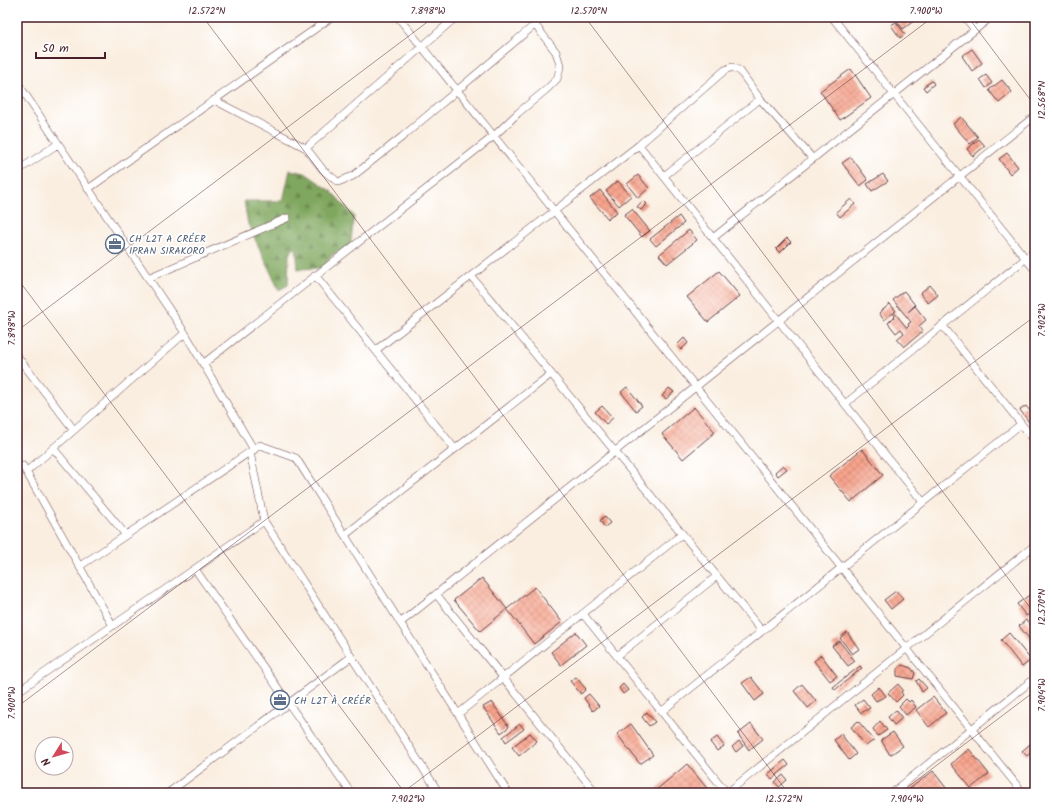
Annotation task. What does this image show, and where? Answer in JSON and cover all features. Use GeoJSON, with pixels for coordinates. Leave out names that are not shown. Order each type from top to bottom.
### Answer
{"type":"FeatureCollection","features":[{"type":"Feature","properties":{"kind":"street"},"geometry":{"type":"LineString","coordinates":[[88,189],[332,17]]}},
{"type":"Feature","properties":{"kind":"street"},"geometry":{"type":"LineString","coordinates":[[398,17],[1023,793]]}},
{"type":"Feature","properties":{"kind":"street"},"geometry":{"type":"LineString","coordinates":[[306,148],[456,17]]}},
{"type":"Feature","properties":{"kind":"street"},"geometry":{"type":"LineString","coordinates":[[203,364],[494,136],[557,79],[560,65],[556,52],[529,17]]}},
{"type":"Feature","properties":{"kind":"street"},"geometry":{"type":"LineString","coordinates":[[214,100],[306,148],[323,170],[338,182],[353,176],[402,137],[544,17]]}},
{"type":"Feature","properties":{"kind":"street"},"geometry":{"type":"LineString","coordinates":[[832,17],[1035,270]]}},
{"type":"Feature","properties":{"kind":"street"},"geometry":{"type":"LineString","coordinates":[[965,17],[975,30]]}},
{"type":"Feature","properties":{"kind":"street"},"geometry":{"type":"LineString","coordinates":[[713,238],[991,17]]}},
{"type":"Feature","properties":{"kind":"street"},"geometry":{"type":"LineString","coordinates":[[376,350],[639,145],[725,70],[732,67],[740,70],[760,99],[813,159]]}},
{"type":"Feature","properties":{"kind":"street"},"geometry":{"type":"LineString","coordinates":[[17,82],[185,333],[252,451],[264,521],[439,793]]}},
{"type":"Feature","properties":{"kind":"street"},"geometry":{"type":"LineString","coordinates":[[664,176],[760,99]]}},
{"type":"Feature","properties":{"kind":"street"},"geometry":{"type":"LineString","coordinates":[[400,623],[1035,116]]}},
{"type":"Feature","properties":{"kind":"street"},"geometry":{"type":"LineString","coordinates":[[17,171],[58,144]]}},
{"type":"Feature","properties":{"kind":"street"},"geometry":{"type":"LineString","coordinates":[[639,145],[923,502]]}},
{"type":"Feature","properties":{"kind":"street"},"geometry":{"type":"LineString","coordinates":[[148,278],[287,218]]}},
{"type":"Feature","properties":{"kind":"street"},"geometry":{"type":"LineString","coordinates":[[845,404],[1035,251]]}},
{"type":"Feature","properties":{"kind":"street"},"geometry":{"type":"LineString","coordinates":[[316,275],[455,449]]}},
{"type":"Feature","properties":{"kind":"street"},"geometry":{"type":"LineString","coordinates":[[471,276],[762,631]]}},
{"type":"Feature","properties":{"kind":"street"},"geometry":{"type":"LineString","coordinates":[[942,325],[1035,442]]}},
{"type":"Feature","properties":{"kind":"street"},"geometry":{"type":"LineString","coordinates":[[26,472],[185,333]]}},
{"type":"Feature","properties":{"kind":"street"},"geometry":{"type":"LineString","coordinates":[[17,358],[74,430]]}},
{"type":"Feature","properties":{"kind":"street"},"geometry":{"type":"LineString","coordinates":[[345,535],[551,374]]}},
{"type":"Feature","properties":{"kind":"street"},"geometry":{"type":"LineString","coordinates":[[661,712],[1021,424]]}},
{"type":"Feature","properties":{"kind":"street"},"geometry":{"type":"LineString","coordinates":[[80,566],[260,445],[296,458],[508,793]]}},
{"type":"Feature","properties":{"kind":"street"},"geometry":{"type":"LineString","coordinates":[[53,448],[126,535]]}},
{"type":"Feature","properties":{"kind":"street"},"geometry":{"type":"LineString","coordinates":[[17,470],[23,466],[113,626]]}},
{"type":"Feature","properties":{"kind":"street"},"geometry":{"type":"LineString","coordinates":[[17,692],[264,521]]}},
{"type":"Feature","properties":{"kind":"street"},"geometry":{"type":"LineString","coordinates":[[458,714],[682,534]]}},
{"type":"Feature","properties":{"kind":"street"},"geometry":{"type":"LineString","coordinates":[[583,614],[726,793],[1035,545]]}},
{"type":"Feature","properties":{"kind":"street"},"geometry":{"type":"LineString","coordinates":[[195,569],[351,793]]}},
{"type":"Feature","properties":{"kind":"street"},"geometry":{"type":"LineString","coordinates":[[617,656],[717,576]]}},
{"type":"Feature","properties":{"kind":"street"},"geometry":{"type":"LineString","coordinates":[[436,594],[596,793]]}},
{"type":"Feature","properties":{"kind":"street"},"geometry":{"type":"LineString","coordinates":[[168,793],[176,790],[351,657]]}},
{"type":"Feature","properties":{"kind":"street"},"geometry":{"type":"LineString","coordinates":[[892,793],[1035,678]]}},
{"type":"Feature","properties":{"kind":"green space"},"geometry":{"type":"Polygon","coordinates":[[[290,170],[305,173],[331,191],[354,216],[350,248],[333,254],[323,268],[298,269],[296,247],[289,254],[288,285],[279,290],[248,224],[244,201],[283,201],[290,170]]]}},
{"type":"Feature","properties":{"kind":"building"},"geometry":{"type":"Polygon","coordinates":[[[894,17],[919,17],[903,29],[894,17]]]}},
{"type":"Feature","properties":{"kind":"building"},"geometry":{"type":"Polygon","coordinates":[[[896,22],[905,34],[900,38],[891,25],[896,22]]]}},
{"type":"Feature","properties":{"kind":"building"},"geometry":{"type":"Polygon","coordinates":[[[972,49],[982,63],[972,71],[962,56],[972,49]]]}},
{"type":"Feature","properties":{"kind":"building"},"geometry":{"type":"Polygon","coordinates":[[[851,69],[871,98],[840,120],[820,91],[851,69]]]}},
{"type":"Feature","properties":{"kind":"building"},"geometry":{"type":"Polygon","coordinates":[[[986,75],[992,83],[986,88],[980,79],[986,75]]]}},
{"type":"Feature","properties":{"kind":"building"},"geometry":{"type":"Polygon","coordinates":[[[1002,80],[1012,92],[999,103],[989,90],[1002,80]]]}},
{"type":"Feature","properties":{"kind":"building"},"geometry":{"type":"Polygon","coordinates":[[[932,81],[934,84],[926,91],[923,87],[932,81]]]}},
{"type":"Feature","properties":{"kind":"building"},"geometry":{"type":"Polygon","coordinates":[[[961,117],[978,137],[970,144],[953,124],[961,117]]]}},
{"type":"Feature","properties":{"kind":"building"},"geometry":{"type":"Polygon","coordinates":[[[979,139],[985,146],[973,156],[967,149],[979,139]]]}},
{"type":"Feature","properties":{"kind":"building"},"geometry":{"type":"Polygon","coordinates":[[[1007,153],[1018,167],[1010,174],[999,159],[1007,153]]]}},
{"type":"Feature","properties":{"kind":"building"},"geometry":{"type":"Polygon","coordinates":[[[851,157],[868,180],[860,186],[842,163],[851,157]]]}},
{"type":"Feature","properties":{"kind":"building"},"geometry":{"type":"Polygon","coordinates":[[[883,174],[888,181],[872,191],[867,184],[883,174]]]}},
{"type":"Feature","properties":{"kind":"building"},"geometry":{"type":"Polygon","coordinates":[[[638,175],[649,188],[638,198],[627,184],[638,175]]]}},
{"type":"Feature","properties":{"kind":"building"},"geometry":{"type":"Polygon","coordinates":[[[618,181],[631,196],[619,206],[606,191],[618,181]]]}},
{"type":"Feature","properties":{"kind":"building"},"geometry":{"type":"Polygon","coordinates":[[[600,190],[617,212],[608,219],[590,198],[600,190]]]}},
{"type":"Feature","properties":{"kind":"building"},"geometry":{"type":"Polygon","coordinates":[[[851,199],[855,204],[840,217],[836,212],[851,199]]]}},
{"type":"Feature","properties":{"kind":"building"},"geometry":{"type":"Polygon","coordinates":[[[643,200],[647,204],[641,210],[637,207],[643,200]]]}},
{"type":"Feature","properties":{"kind":"building"},"geometry":{"type":"Polygon","coordinates":[[[632,209],[650,231],[642,237],[624,215],[632,209]]]}},
{"type":"Feature","properties":{"kind":"building"},"geometry":{"type":"Polygon","coordinates":[[[679,216],[684,223],[656,246],[650,239],[679,216]]]}},
{"type":"Feature","properties":{"kind":"building"},"geometry":{"type":"Polygon","coordinates":[[[689,230],[697,240],[667,264],[659,255],[689,230]]]}},
{"type":"Feature","properties":{"kind":"building"},"geometry":{"type":"Polygon","coordinates":[[[787,238],[791,242],[780,253],[776,249],[787,238]]]}},
{"type":"Feature","properties":{"kind":"building"},"geometry":{"type":"Polygon","coordinates":[[[719,271],[740,296],[708,322],[687,297],[719,271]]]}},
{"type":"Feature","properties":{"kind":"building"},"geometry":{"type":"Polygon","coordinates":[[[930,285],[938,295],[928,303],[920,293],[930,285]]]}},
{"type":"Feature","properties":{"kind":"building"},"geometry":{"type":"Polygon","coordinates":[[[904,291],[915,305],[908,312],[915,306],[926,320],[919,326],[923,331],[904,347],[897,339],[904,333],[901,329],[896,333],[888,323],[895,316],[893,313],[884,320],[879,313],[890,304],[896,311],[894,312],[907,328],[909,326],[908,324],[911,322],[893,300],[904,291]]]}},
{"type":"Feature","properties":{"kind":"building"},"geometry":{"type":"Polygon","coordinates":[[[684,338],[688,343],[681,350],[677,345],[684,338]]]}},
{"type":"Feature","properties":{"kind":"building"},"geometry":{"type":"Polygon","coordinates":[[[627,387],[642,406],[636,411],[621,392],[627,387]]]}},
{"type":"Feature","properties":{"kind":"building"},"geometry":{"type":"Polygon","coordinates":[[[669,388],[674,392],[666,399],[662,396],[669,388]]]}},
{"type":"Feature","properties":{"kind":"building"},"geometry":{"type":"Polygon","coordinates":[[[602,406],[613,418],[606,424],[595,412],[602,406]]]}},
{"type":"Feature","properties":{"kind":"building"},"geometry":{"type":"Polygon","coordinates":[[[1026,406],[1035,417],[1035,423],[1032,426],[1020,410],[1026,406]]]}},
{"type":"Feature","properties":{"kind":"building"},"geometry":{"type":"Polygon","coordinates":[[[694,407],[715,432],[683,459],[662,434],[694,407]]]}},
{"type":"Feature","properties":{"kind":"building"},"geometry":{"type":"Polygon","coordinates":[[[862,449],[883,475],[851,502],[829,476],[862,449]]]}},
{"type":"Feature","properties":{"kind":"building"},"geometry":{"type":"Polygon","coordinates":[[[783,465],[787,469],[778,476],[775,472],[783,465]]]}},
{"type":"Feature","properties":{"kind":"building"},"geometry":{"type":"Polygon","coordinates":[[[604,516],[610,523],[605,527],[600,521],[604,516]]]}},
{"type":"Feature","properties":{"kind":"building"},"geometry":{"type":"Polygon","coordinates":[[[482,578],[507,609],[480,631],[454,600],[482,578]]]}},
{"type":"Feature","properties":{"kind":"building"},"geometry":{"type":"Polygon","coordinates":[[[535,587],[562,622],[534,644],[507,609],[535,587]]]}},
{"type":"Feature","properties":{"kind":"building"},"geometry":{"type":"Polygon","coordinates":[[[896,591],[903,599],[891,609],[884,600],[896,591]]]}},
{"type":"Feature","properties":{"kind":"building"},"geometry":{"type":"Polygon","coordinates":[[[1035,591],[1035,610],[1026,616],[1017,604],[1035,591]]]}},
{"type":"Feature","properties":{"kind":"building"},"geometry":{"type":"Polygon","coordinates":[[[1026,620],[1035,631],[1035,638],[1031,641],[1019,626],[1026,620]]]}},
{"type":"Feature","properties":{"kind":"building"},"geometry":{"type":"Polygon","coordinates":[[[576,632],[586,645],[561,665],[551,652],[576,632]]]}},
{"type":"Feature","properties":{"kind":"building"},"geometry":{"type":"Polygon","coordinates":[[[847,632],[859,649],[852,654],[840,638],[847,632]]]}},
{"type":"Feature","properties":{"kind":"building"},"geometry":{"type":"Polygon","coordinates":[[[1009,633],[1031,660],[1022,667],[1001,640],[1009,633]]]}},
{"type":"Feature","properties":{"kind":"building"},"geometry":{"type":"Polygon","coordinates":[[[839,641],[855,661],[848,666],[832,646],[839,641]]]}},
{"type":"Feature","properties":{"kind":"building"},"geometry":{"type":"Polygon","coordinates":[[[821,655],[837,676],[830,681],[814,661],[821,655]]]}},
{"type":"Feature","properties":{"kind":"building"},"geometry":{"type":"Polygon","coordinates":[[[902,665],[911,668],[915,673],[913,679],[897,676],[897,669],[902,665]]]}},
{"type":"Feature","properties":{"kind":"building"},"geometry":{"type":"Polygon","coordinates":[[[860,666],[862,668],[835,690],[833,687],[860,666]]]}},
{"type":"Feature","properties":{"kind":"building"},"geometry":{"type":"Polygon","coordinates":[[[576,677],[586,689],[581,694],[570,681],[576,677]]]}},
{"type":"Feature","properties":{"kind":"building"},"geometry":{"type":"Polygon","coordinates":[[[751,677],[764,694],[755,701],[742,683],[751,677]]]}},
{"type":"Feature","properties":{"kind":"building"},"geometry":{"type":"Polygon","coordinates":[[[919,679],[927,688],[922,692],[916,681],[919,679]]]}},
{"type":"Feature","properties":{"kind":"building"},"geometry":{"type":"Polygon","coordinates":[[[623,684],[628,690],[623,694],[619,688],[623,684]]]}},
{"type":"Feature","properties":{"kind":"building"},"geometry":{"type":"Polygon","coordinates":[[[802,684],[816,701],[808,708],[794,691],[802,684]]]}},
{"type":"Feature","properties":{"kind":"building"},"geometry":{"type":"Polygon","coordinates":[[[898,684],[903,690],[901,692],[903,695],[896,702],[888,693],[898,684]]]}},
{"type":"Feature","properties":{"kind":"building"},"geometry":{"type":"Polygon","coordinates":[[[879,687],[886,696],[876,701],[871,694],[879,687]]]}},
{"type":"Feature","properties":{"kind":"building"},"geometry":{"type":"Polygon","coordinates":[[[589,694],[599,706],[593,711],[584,698],[589,694]]]}},
{"type":"Feature","properties":{"kind":"building"},"geometry":{"type":"Polygon","coordinates":[[[933,697],[946,713],[929,727],[916,710],[933,697]]]}},
{"type":"Feature","properties":{"kind":"building"},"geometry":{"type":"Polygon","coordinates":[[[863,699],[870,708],[861,713],[855,705],[863,699]]]}},
{"type":"Feature","properties":{"kind":"building"},"geometry":{"type":"Polygon","coordinates":[[[906,699],[909,702],[911,700],[916,707],[906,715],[899,706],[906,699]]]}},
{"type":"Feature","properties":{"kind":"building"},"geometry":{"type":"Polygon","coordinates":[[[492,702],[509,727],[501,733],[483,707],[492,702]]]}},
{"type":"Feature","properties":{"kind":"building"},"geometry":{"type":"Polygon","coordinates":[[[896,710],[902,718],[894,725],[888,717],[896,710]]]}},
{"type":"Feature","properties":{"kind":"building"},"geometry":{"type":"Polygon","coordinates":[[[647,712],[655,722],[649,726],[642,717],[647,712]]]}},
{"type":"Feature","properties":{"kind":"building"},"geometry":{"type":"Polygon","coordinates":[[[858,721],[874,740],[866,746],[851,727],[858,721]]]}},
{"type":"Feature","properties":{"kind":"building"},"geometry":{"type":"Polygon","coordinates":[[[880,721],[887,730],[878,736],[873,729],[880,721]]]}},
{"type":"Feature","properties":{"kind":"building"},"geometry":{"type":"Polygon","coordinates":[[[520,724],[524,729],[506,742],[503,737],[520,724]]]}},
{"type":"Feature","properties":{"kind":"building"},"geometry":{"type":"Polygon","coordinates":[[[631,724],[653,755],[640,764],[617,734],[631,724]]]}},
{"type":"Feature","properties":{"kind":"building"},"geometry":{"type":"Polygon","coordinates":[[[751,724],[763,739],[749,750],[738,734],[751,724]]]}},
{"type":"Feature","properties":{"kind":"building"},"geometry":{"type":"Polygon","coordinates":[[[893,732],[903,746],[890,755],[881,740],[893,732]]]}},
{"type":"Feature","properties":{"kind":"building"},"geometry":{"type":"Polygon","coordinates":[[[530,733],[537,741],[519,756],[512,747],[530,733]]]}},
{"type":"Feature","properties":{"kind":"building"},"geometry":{"type":"Polygon","coordinates":[[[841,734],[856,754],[849,760],[834,740],[841,734]]]}},
{"type":"Feature","properties":{"kind":"building"},"geometry":{"type":"Polygon","coordinates":[[[717,737],[724,746],[717,751],[710,742],[717,737]]]}},
{"type":"Feature","properties":{"kind":"building"},"geometry":{"type":"Polygon","coordinates":[[[1035,740],[1035,749],[1027,756],[1022,751],[1035,740]]]}},
{"type":"Feature","properties":{"kind":"building"},"geometry":{"type":"Polygon","coordinates":[[[739,741],[743,746],[736,752],[732,747],[739,741]]]}},
{"type":"Feature","properties":{"kind":"building"},"geometry":{"type":"Polygon","coordinates":[[[969,749],[989,774],[971,788],[951,764],[969,749]]]}},
{"type":"Feature","properties":{"kind":"building"},"geometry":{"type":"Polygon","coordinates":[[[785,760],[789,765],[772,779],[768,774],[785,760]]]}},
{"type":"Feature","properties":{"kind":"building"},"geometry":{"type":"Polygon","coordinates":[[[687,764],[710,792],[657,793],[655,791],[687,764]]]}},
{"type":"Feature","properties":{"kind":"building"},"geometry":{"type":"Polygon","coordinates":[[[933,771],[950,793],[904,793],[933,771]]]}},
{"type":"Feature","properties":{"kind":"building"},"geometry":{"type":"Polygon","coordinates":[[[783,775],[787,780],[779,787],[775,782],[783,775]]]}},
{"type":"Feature","properties":{"kind":"place","name":"CH L2T A CRÉER IPRAN SIRAKORO"},"geometry":{"type":"Point","coordinates":[115,244]}},
{"type":"Feature","properties":{"kind":"place","name":"CH L2T À CRÉÉR"},"geometry":{"type":"Point","coordinates":[280,700]}}]}
